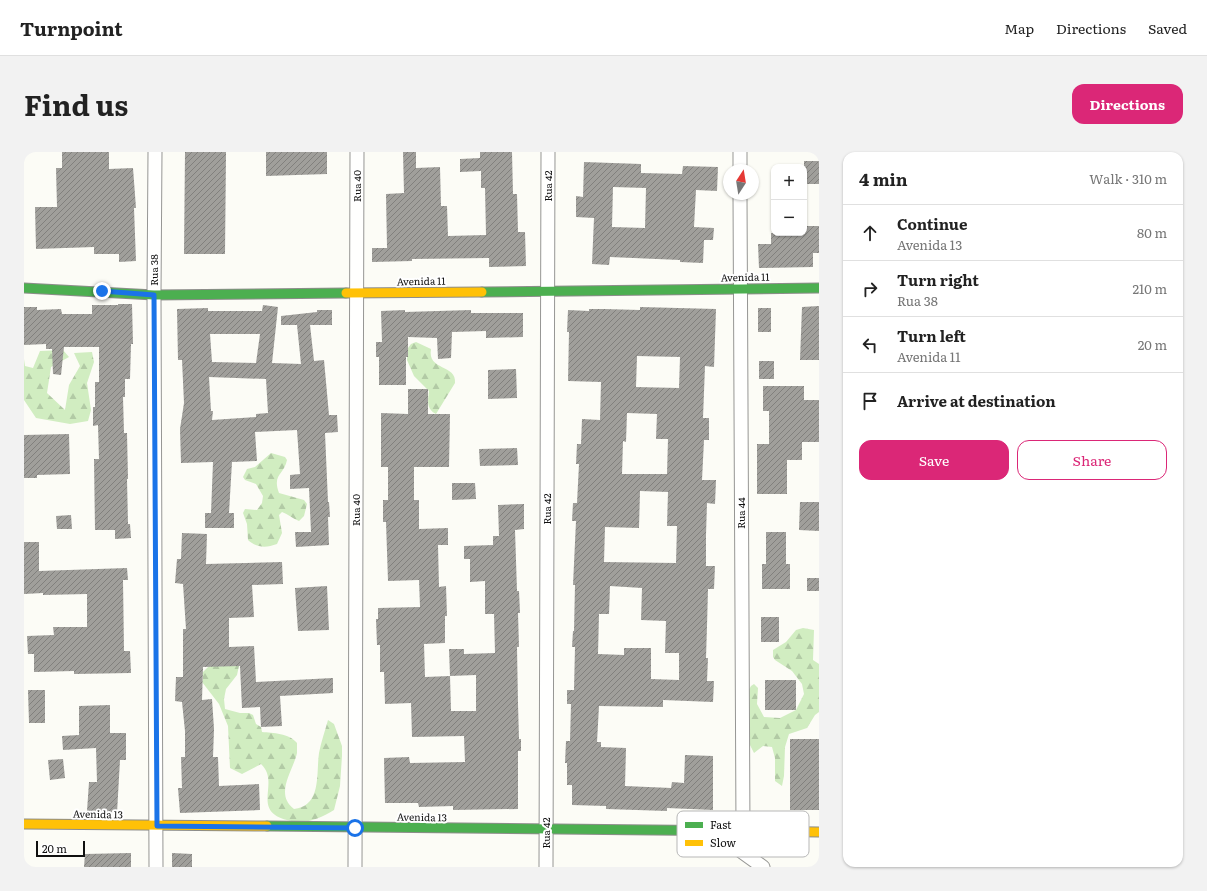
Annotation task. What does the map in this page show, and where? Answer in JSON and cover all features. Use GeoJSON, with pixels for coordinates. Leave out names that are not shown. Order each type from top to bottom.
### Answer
{"type":"FeatureCollection","features":[{"type":"Feature","properties":{"kind":"street","name":"Rua 38"},"geometry":{"type":"LineString","coordinates":[[155,152],[156,867]]}},
{"type":"Feature","properties":{"kind":"street","name":"Rua 40"},"geometry":{"type":"LineString","coordinates":[[354,867],[357,152]]}},
{"type":"Feature","properties":{"kind":"street","name":"Rua 42"},"geometry":{"type":"LineString","coordinates":[[546,867],[548,152]]}},
{"type":"Feature","properties":{"kind":"street"},"geometry":{"type":"LineString","coordinates":[[740,152],[740,164]]}},
{"type":"Feature","properties":{"kind":"street","name":"Rua 44"},"geometry":{"type":"LineString","coordinates":[[740,200],[743,811]]}},
{"type":"Feature","properties":{"kind":"street","name":"Avenida 11"},"geometry":{"type":"LineString","coordinates":[[24,288],[154,295],[819,288]]}},
{"type":"Feature","properties":{"kind":"street","name":"Avenida 13"},"geometry":{"type":"LineString","coordinates":[[24,824],[677,831]]}},
{"type":"Feature","properties":{"kind":"street","name":"Avenida 13"},"geometry":{"type":"LineString","coordinates":[[809,832],[819,832]]}},
{"type":"Feature","properties":{"kind":"street"},"geometry":{"type":"LineString","coordinates":[[749,857],[763,867]]}},
{"type":"Feature","properties":{"kind":"green space"},"geometry":{"type":"Polygon","coordinates":[[[416,342],[431,349],[433,361],[452,373],[454,377],[455,383],[436,414],[429,407],[429,391],[414,376],[407,360],[408,348],[411,344],[416,342]]]}},
{"type":"Feature","properties":{"kind":"green space"},"geometry":{"type":"Polygon","coordinates":[[[63,350],[69,357],[51,367],[47,393],[65,410],[69,385],[80,366],[74,353],[92,352],[94,362],[87,383],[91,410],[88,421],[70,424],[36,418],[24,400],[24,359],[25,366],[33,368],[40,351],[63,350]]]}},
{"type":"Feature","properties":{"kind":"green space"},"geometry":{"type":"Polygon","coordinates":[[[271,453],[285,457],[287,460],[277,482],[279,493],[304,500],[307,504],[304,516],[299,521],[282,512],[279,515],[282,533],[277,544],[258,546],[248,540],[247,524],[243,513],[245,509],[257,510],[262,503],[263,496],[256,484],[245,480],[243,477],[247,469],[255,467],[271,453]]]}},
{"type":"Feature","properties":{"kind":"green space"},"geometry":{"type":"Polygon","coordinates":[[[803,628],[814,630],[813,660],[819,664],[819,712],[815,715],[807,728],[789,734],[785,747],[784,776],[782,786],[775,781],[775,758],[772,747],[763,746],[754,753],[749,743],[746,695],[751,686],[754,684],[758,688],[757,704],[764,717],[780,718],[796,710],[804,694],[802,684],[792,671],[775,660],[773,657],[773,650],[786,642],[796,630],[803,628]]]}},
{"type":"Feature","properties":{"kind":"green space"},"geometry":{"type":"Polygon","coordinates":[[[241,657],[237,675],[226,689],[224,699],[225,709],[240,713],[249,713],[253,715],[256,724],[261,727],[262,732],[285,735],[297,743],[297,753],[286,782],[285,789],[285,796],[288,803],[294,809],[303,807],[309,802],[313,795],[316,787],[319,753],[328,720],[334,724],[342,746],[342,756],[340,786],[334,810],[312,820],[300,822],[287,820],[276,816],[270,810],[268,803],[268,779],[266,771],[261,764],[242,774],[230,768],[228,726],[219,704],[202,682],[202,673],[209,666],[241,657]]]}},
{"type":"Feature","properties":{"kind":"building"},"geometry":{"type":"Polygon","coordinates":[[[62,152],[109,152],[109,169],[133,168],[136,208],[134,208],[136,261],[119,262],[119,254],[94,254],[94,247],[36,249],[35,207],[57,207],[56,168],[62,168],[62,152]]]}},
{"type":"Feature","properties":{"kind":"building"},"geometry":{"type":"Polygon","coordinates":[[[185,152],[226,152],[225,254],[184,254],[185,152]]]}},
{"type":"Feature","properties":{"kind":"building"},"geometry":{"type":"Polygon","coordinates":[[[266,152],[327,152],[327,174],[266,176],[266,152]]]}},
{"type":"Feature","properties":{"kind":"building"},"geometry":{"type":"Polygon","coordinates":[[[403,152],[416,152],[416,168],[440,167],[441,206],[447,206],[448,236],[486,235],[485,188],[481,188],[481,171],[460,172],[460,159],[480,158],[480,152],[512,152],[513,194],[517,194],[518,232],[525,232],[526,266],[489,267],[489,258],[412,259],[412,261],[372,262],[372,248],[387,248],[386,194],[404,193],[403,152]]]}},
{"type":"Feature","properties":{"kind":"building"},"geometry":{"type":"Polygon","coordinates":[[[804,161],[819,161],[819,184],[807,184],[807,164],[804,164],[804,161]]]}},
{"type":"Feature","properties":{"kind":"building"},"geometry":{"type":"Polygon","coordinates":[[[584,162],[641,164],[641,173],[682,174],[683,166],[718,167],[717,191],[696,190],[694,227],[714,228],[713,240],[704,240],[703,263],[680,262],[680,260],[610,257],[609,265],[592,264],[594,218],[576,217],[576,196],[583,197],[584,162]],[[613,187],[612,227],[645,228],[646,188],[613,187]]]}},
{"type":"Feature","properties":{"kind":"building"},"geometry":{"type":"Polygon","coordinates":[[[807,226],[819,226],[819,253],[813,253],[813,267],[759,268],[758,244],[771,244],[771,236],[807,236],[807,226]]]}},
{"type":"Feature","properties":{"kind":"building"},"geometry":{"type":"Polygon","coordinates":[[[132,304],[133,344],[131,344],[130,379],[125,379],[125,397],[123,397],[124,433],[127,433],[128,524],[130,524],[131,538],[115,539],[115,530],[95,530],[94,459],[99,459],[98,425],[93,426],[93,407],[95,407],[95,382],[99,382],[99,347],[64,347],[61,375],[53,374],[52,349],[46,349],[46,344],[24,345],[24,307],[37,307],[37,310],[61,309],[62,314],[92,314],[92,305],[132,304]]]}},
{"type":"Feature","properties":{"kind":"building"},"geometry":{"type":"Polygon","coordinates":[[[263,305],[278,307],[272,363],[301,364],[297,325],[281,325],[281,316],[317,312],[317,310],[332,310],[332,325],[310,325],[314,361],[324,360],[329,415],[337,415],[338,432],[325,433],[330,517],[328,517],[329,545],[296,547],[295,532],[311,532],[309,488],[290,489],[290,475],[300,474],[297,430],[255,432],[257,461],[232,462],[229,513],[234,513],[234,528],[205,528],[205,513],[211,513],[213,462],[181,463],[180,429],[184,403],[182,360],[178,360],[177,309],[208,308],[208,311],[262,311],[263,305]],[[210,334],[212,362],[256,363],[260,334],[210,334]],[[209,377],[211,411],[213,411],[212,420],[256,417],[256,414],[268,413],[266,379],[209,377]]]}},
{"type":"Feature","properties":{"kind":"building"},"geometry":{"type":"Polygon","coordinates":[[[819,306],[819,360],[800,360],[802,307],[819,306]]]}},
{"type":"Feature","properties":{"kind":"building"},"geometry":{"type":"Polygon","coordinates":[[[640,307],[716,309],[714,367],[705,366],[703,418],[709,418],[709,440],[704,440],[702,480],[716,480],[715,504],[707,503],[706,535],[706,566],[715,566],[714,589],[708,589],[706,658],[708,658],[707,681],[714,681],[713,702],[663,700],[663,707],[599,706],[597,742],[601,742],[601,747],[626,748],[625,786],[671,788],[672,782],[684,783],[685,755],[713,756],[713,810],[667,808],[667,811],[606,809],[606,806],[572,805],[572,785],[567,785],[567,763],[565,763],[566,741],[570,741],[571,704],[567,704],[567,690],[574,690],[575,647],[572,647],[574,631],[575,585],[573,585],[576,521],[572,521],[573,503],[577,503],[579,464],[576,464],[577,444],[581,444],[582,419],[600,420],[601,382],[568,381],[568,310],[640,310],[640,307]],[[637,356],[636,387],[679,388],[680,357],[637,356]],[[627,413],[626,442],[623,441],[622,474],[667,474],[668,439],[656,439],[657,414],[627,413]],[[640,491],[639,528],[605,527],[604,562],[676,563],[677,526],[667,526],[668,492],[640,491]],[[610,586],[609,614],[599,614],[598,654],[624,655],[624,648],[651,648],[651,679],[679,680],[679,653],[665,653],[666,621],[641,620],[642,588],[610,586]]]}},
{"type":"Feature","properties":{"kind":"building"},"geometry":{"type":"Polygon","coordinates":[[[758,308],[771,308],[771,332],[758,332],[758,308]]]}},
{"type":"Feature","properties":{"kind":"building"},"geometry":{"type":"Polygon","coordinates":[[[405,310],[405,312],[471,310],[471,313],[523,313],[523,337],[486,338],[486,331],[452,332],[451,358],[438,359],[437,338],[408,337],[406,385],[379,385],[379,357],[376,357],[376,342],[382,342],[381,311],[405,310]]]}},
{"type":"Feature","properties":{"kind":"building"},"geometry":{"type":"Polygon","coordinates":[[[759,361],[774,361],[774,379],[759,379],[759,361]]]}},
{"type":"Feature","properties":{"kind":"building"},"geometry":{"type":"Polygon","coordinates":[[[516,369],[517,398],[488,399],[488,370],[516,369]]]}},
{"type":"Feature","properties":{"kind":"building"},"geometry":{"type":"Polygon","coordinates":[[[763,386],[804,386],[804,400],[819,400],[819,442],[802,442],[802,460],[787,460],[787,494],[757,494],[757,444],[769,444],[769,411],[763,411],[763,386]]]}},
{"type":"Feature","properties":{"kind":"building"},"geometry":{"type":"Polygon","coordinates":[[[408,389],[428,389],[428,414],[450,414],[449,467],[414,467],[414,500],[419,500],[419,529],[448,528],[448,545],[438,545],[439,587],[446,586],[447,616],[445,616],[445,643],[424,644],[425,677],[450,676],[449,649],[464,649],[464,654],[495,653],[494,614],[485,614],[485,581],[470,582],[470,559],[464,559],[464,546],[493,545],[493,536],[499,536],[498,505],[524,504],[524,529],[515,530],[517,591],[519,591],[520,613],[518,613],[519,647],[517,647],[519,739],[521,739],[521,751],[518,751],[518,809],[453,810],[453,806],[419,807],[418,803],[385,803],[384,758],[409,757],[410,763],[465,762],[464,736],[412,737],[411,703],[385,704],[384,672],[380,672],[380,645],[377,645],[376,619],[378,619],[378,608],[420,607],[419,580],[388,581],[386,522],[383,522],[383,500],[388,500],[388,467],[381,467],[381,413],[408,414],[408,389]],[[476,675],[450,676],[451,711],[476,711],[476,675]]]}},
{"type":"Feature","properties":{"kind":"building"},"geometry":{"type":"Polygon","coordinates":[[[69,434],[70,474],[37,475],[37,478],[24,478],[24,435],[69,434]]]}},
{"type":"Feature","properties":{"kind":"building"},"geometry":{"type":"Polygon","coordinates":[[[517,448],[518,465],[480,466],[479,449],[517,448]]]}},
{"type":"Feature","properties":{"kind":"building"},"geometry":{"type":"Polygon","coordinates":[[[452,483],[475,483],[476,499],[452,500],[452,483]]]}},
{"type":"Feature","properties":{"kind":"building"},"geometry":{"type":"Polygon","coordinates":[[[800,502],[819,502],[819,531],[799,530],[800,502]]]}},
{"type":"Feature","properties":{"kind":"building"},"geometry":{"type":"Polygon","coordinates":[[[71,515],[72,529],[57,529],[56,516],[71,515]]]}},
{"type":"Feature","properties":{"kind":"building"},"geometry":{"type":"Polygon","coordinates":[[[766,532],[786,532],[786,564],[790,564],[790,589],[762,589],[762,564],[766,564],[766,532]]]}},
{"type":"Feature","properties":{"kind":"building"},"geometry":{"type":"Polygon","coordinates":[[[182,533],[207,534],[206,564],[282,562],[283,584],[252,585],[254,617],[229,618],[229,647],[254,646],[256,682],[333,678],[333,693],[280,696],[282,726],[261,727],[260,707],[242,708],[240,666],[203,667],[202,700],[212,699],[214,729],[213,757],[218,757],[219,786],[259,784],[260,810],[180,813],[178,788],[182,788],[181,757],[185,757],[185,731],[182,702],[175,701],[176,677],[183,677],[183,629],[186,629],[183,584],[175,583],[177,559],[181,559],[182,533]]]}},
{"type":"Feature","properties":{"kind":"building"},"geometry":{"type":"Polygon","coordinates":[[[24,542],[39,542],[39,571],[127,568],[128,580],[123,580],[124,651],[130,651],[131,673],[74,674],[74,671],[34,672],[34,654],[28,654],[27,636],[54,635],[53,627],[87,627],[87,594],[24,594],[24,542]]]}},
{"type":"Feature","properties":{"kind":"building"},"geometry":{"type":"Polygon","coordinates":[[[807,578],[819,578],[819,591],[807,591],[807,578]]]}},
{"type":"Feature","properties":{"kind":"building"},"geometry":{"type":"Polygon","coordinates":[[[327,586],[329,630],[298,631],[295,588],[327,586]]]}},
{"type":"Feature","properties":{"kind":"building"},"geometry":{"type":"Polygon","coordinates":[[[761,617],[779,617],[779,642],[761,642],[761,617]]]}},
{"type":"Feature","properties":{"kind":"building"},"geometry":{"type":"Polygon","coordinates":[[[765,680],[796,680],[796,710],[765,710],[765,680]]]}},
{"type":"Feature","properties":{"kind":"building"},"geometry":{"type":"Polygon","coordinates":[[[28,690],[45,690],[45,723],[29,723],[28,690]]]}},
{"type":"Feature","properties":{"kind":"building"},"geometry":{"type":"Polygon","coordinates":[[[110,705],[110,733],[126,733],[126,760],[120,760],[117,813],[87,811],[89,782],[97,782],[96,748],[63,750],[62,736],[79,735],[79,706],[110,705]]]}},
{"type":"Feature","properties":{"kind":"building"},"geometry":{"type":"Polygon","coordinates":[[[790,739],[819,739],[819,810],[790,810],[790,739]]]}},
{"type":"Feature","properties":{"kind":"building"},"geometry":{"type":"Polygon","coordinates":[[[63,759],[65,778],[50,780],[48,760],[63,759]]]}},
{"type":"Feature","properties":{"kind":"building"},"geometry":{"type":"Polygon","coordinates":[[[131,853],[131,867],[84,867],[85,854],[131,853]]]}},
{"type":"Feature","properties":{"kind":"building"},"geometry":{"type":"Polygon","coordinates":[[[172,853],[192,854],[192,867],[172,867],[172,853]]]}},
{"type":"Feature","properties":{"kind":"traffic: fast"},"geometry":{"type":"LineString","coordinates":[[24,288],[154,295],[346,293]]}},
{"type":"Feature","properties":{"kind":"traffic: fast"},"geometry":{"type":"LineString","coordinates":[[482,292],[819,288]]}},
{"type":"Feature","properties":{"kind":"traffic: fast"},"geometry":{"type":"LineString","coordinates":[[267,826],[677,830]]}},
{"type":"Feature","properties":{"kind":"traffic: slow"},"geometry":{"type":"LineString","coordinates":[[346,293],[482,292]]}},
{"type":"Feature","properties":{"kind":"traffic: slow"},"geometry":{"type":"LineString","coordinates":[[24,824],[267,826]]}},
{"type":"Feature","properties":{"kind":"traffic: slow"},"geometry":{"type":"LineString","coordinates":[[809,832],[819,832]]}},
{"type":"Feature","properties":{"kind":"route"},"geometry":{"type":"LineString","coordinates":[[102,291],[154,295],[157,826],[355,828]]}}]}
